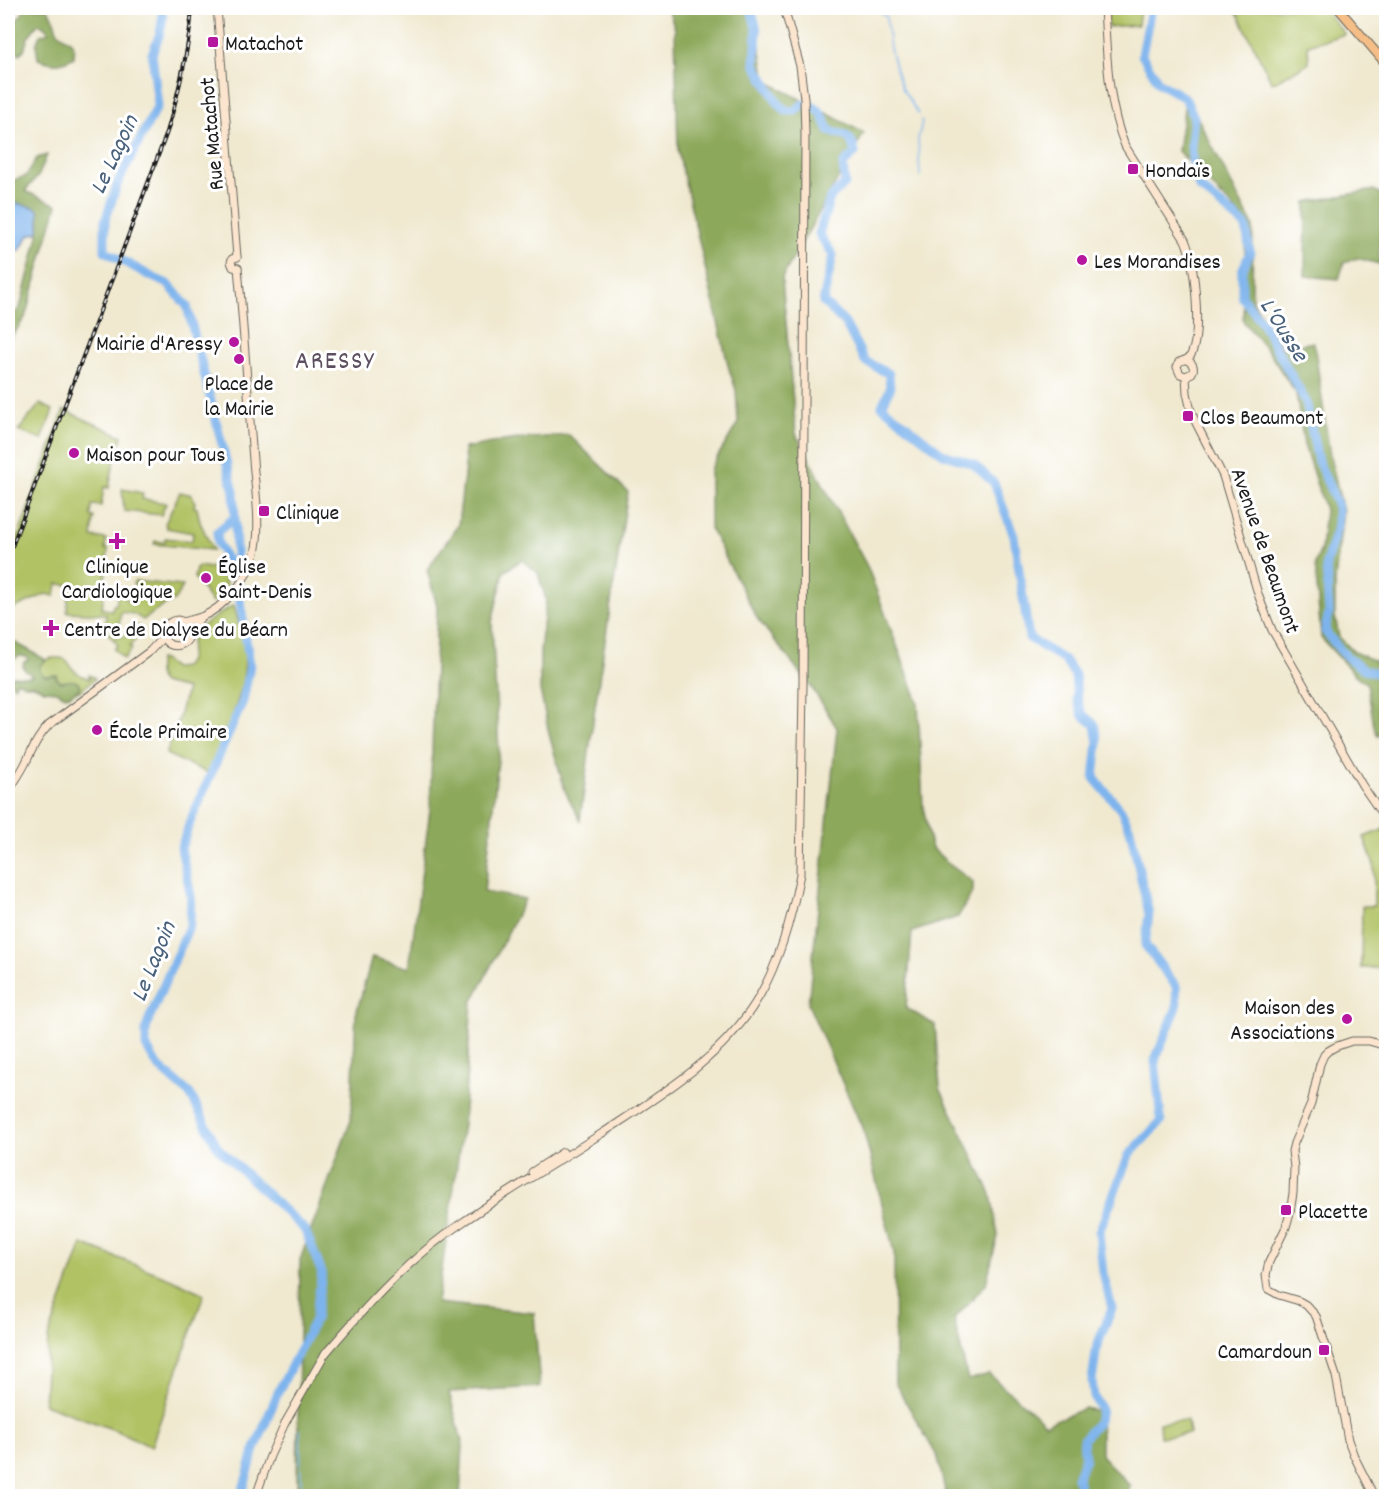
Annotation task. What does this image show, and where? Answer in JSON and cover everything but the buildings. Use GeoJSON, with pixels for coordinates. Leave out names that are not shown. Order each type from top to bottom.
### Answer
{"type":"FeatureCollection","features":[{"type":"Feature","properties":{"kind":"main road","name":"Rue Matachot"},"geometry":{"type":"LineString","coordinates":[[201,617],[232,595],[242,582],[254,559],[257,526],[238,268],[231,264],[232,259],[237,257],[217,8]]}},
{"type":"Feature","properties":{"kind":"main road"},"geometry":{"type":"LineString","coordinates":[[256,1497],[270,1456],[285,1423],[325,1354],[359,1315],[414,1259],[461,1223],[651,1101],[713,1053],[742,1022],[760,995],[786,933],[795,902],[797,857],[801,406],[804,379],[805,111],[800,66],[784,8]]}},
{"type":"Feature","properties":{"kind":"main road"},"geometry":{"type":"LineString","coordinates":[[1104,8],[1109,82],[1115,117],[1125,147],[1185,240],[1190,253],[1197,312],[1196,334],[1191,355],[1177,367],[1180,375],[1186,376],[1192,373],[1193,368],[1187,360]]}},
{"type":"Feature","properties":{"kind":"main road"},"geometry":{"type":"LineString","coordinates":[[1338,8],[1386,64]]}},
{"type":"Feature","properties":{"kind":"main road","name":"Avenue de Beaumont"},"geometry":{"type":"LineString","coordinates":[[1186,376],[1191,411],[1223,476],[1272,630],[1362,785],[1386,820]]}},
{"type":"Feature","properties":{"kind":"main road"},"geometry":{"type":"LineString","coordinates":[[201,617],[186,642],[181,645],[170,644],[164,636],[165,626],[170,621],[183,622],[201,617]]}},
{"type":"Feature","properties":{"kind":"main road"},"geometry":{"type":"LineString","coordinates":[[183,622],[190,633]]}},
{"type":"Feature","properties":{"kind":"main road"},"geometry":{"type":"LineString","coordinates":[[8,792],[25,765],[35,743],[49,725],[150,651],[164,636]]}},
{"type":"Feature","properties":{"kind":"main road"},"geometry":{"type":"LineString","coordinates":[[150,651],[170,644]]}},
{"type":"Feature","properties":{"kind":"main road"},"geometry":{"type":"LineString","coordinates":[[1374,1497],[1348,1440],[1336,1376],[1316,1316],[1299,1301],[1268,1289],[1266,1275],[1269,1262],[1286,1227],[1290,1213],[1294,1168],[1292,1151],[1311,1104],[1320,1064],[1328,1051],[1352,1041],[1369,1041],[1386,1046]]}},
{"type":"Feature","properties":{"kind":"green space"},"geometry":{"type":"Polygon","coordinates":[[[24,8],[48,8],[56,29],[73,45],[74,57],[56,63],[38,59],[36,47],[38,39],[40,35],[49,32],[44,26],[38,24],[28,37],[24,50],[19,54],[8,47],[8,22],[14,23],[23,13],[24,8]]]}},
{"type":"Feature","properties":{"kind":"green space"},"geometry":{"type":"Polygon","coordinates":[[[668,8],[753,8],[766,81],[864,133],[782,278],[796,434],[868,568],[918,702],[923,806],[931,847],[973,882],[973,891],[958,917],[912,932],[906,1008],[935,1025],[940,1088],[991,1194],[998,1235],[986,1284],[954,1319],[968,1380],[989,1374],[1046,1424],[1085,1408],[1101,1412],[1101,1455],[1130,1486],[1127,1496],[946,1496],[938,1458],[895,1383],[894,1252],[864,1132],[808,1004],[837,728],[812,688],[757,618],[710,528],[710,469],[738,423],[736,390],[729,369],[678,152],[675,29],[668,8]]]}},
{"type":"Feature","properties":{"kind":"green space"},"geometry":{"type":"Polygon","coordinates":[[[1107,8],[1140,8],[1138,25],[1108,27],[1107,8]]]}},
{"type":"Feature","properties":{"kind":"green space"},"geometry":{"type":"Polygon","coordinates":[[[1235,8],[1323,8],[1345,34],[1308,45],[1309,63],[1272,83],[1235,8]]]}},
{"type":"Feature","properties":{"kind":"green space"},"geometry":{"type":"Polygon","coordinates":[[[1186,95],[1253,226],[1252,300],[1282,348],[1314,342],[1330,456],[1343,511],[1335,580],[1335,616],[1339,637],[1354,652],[1377,662],[1386,661],[1386,683],[1377,690],[1386,729],[1378,736],[1374,727],[1367,684],[1356,676],[1321,638],[1315,563],[1321,549],[1325,510],[1304,445],[1296,393],[1268,351],[1243,321],[1246,221],[1178,151],[1186,95]]]}},
{"type":"Feature","properties":{"kind":"green space"},"geometry":{"type":"Polygon","coordinates":[[[47,155],[39,175],[25,191],[57,205],[25,318],[8,342],[8,319],[20,308],[39,232],[39,212],[17,203],[8,210],[8,182],[26,176],[37,158],[47,155]]]}},
{"type":"Feature","properties":{"kind":"green space"},"geometry":{"type":"Polygon","coordinates":[[[1374,190],[1382,195],[1379,264],[1357,258],[1344,263],[1339,279],[1305,276],[1306,202],[1374,190]]]}},
{"type":"Feature","properties":{"kind":"green space"},"geometry":{"type":"Polygon","coordinates":[[[40,404],[53,410],[42,440],[18,431],[40,404]]]}},
{"type":"Feature","properties":{"kind":"green space"},"geometry":{"type":"Polygon","coordinates":[[[64,410],[122,436],[109,488],[104,487],[101,506],[92,505],[91,516],[94,517],[92,537],[106,539],[105,549],[108,549],[102,609],[112,610],[113,605],[116,605],[120,589],[128,601],[136,600],[139,592],[138,587],[133,584],[135,581],[183,586],[174,601],[143,620],[134,614],[121,612],[117,638],[126,635],[135,626],[138,626],[130,634],[132,637],[142,629],[143,631],[130,646],[132,649],[124,659],[114,649],[118,645],[105,630],[106,614],[67,612],[69,585],[57,584],[55,596],[46,594],[12,609],[8,625],[8,564],[64,410]]]}},
{"type":"Feature","properties":{"kind":"green space"},"geometry":{"type":"Polygon","coordinates":[[[569,435],[628,492],[580,820],[565,791],[549,734],[540,690],[540,651],[546,600],[538,573],[522,560],[504,572],[492,622],[499,751],[484,892],[525,899],[472,1003],[463,1124],[437,1303],[534,1313],[540,1387],[449,1392],[463,1445],[460,1496],[297,1496],[300,1260],[351,1120],[356,1014],[372,957],[409,968],[430,809],[437,606],[427,570],[458,525],[465,467],[464,448],[509,440],[569,435]]]}},
{"type":"Feature","properties":{"kind":"green space"},"geometry":{"type":"Polygon","coordinates":[[[122,489],[143,493],[142,499],[166,503],[161,515],[124,511],[122,489]]]}},
{"type":"Feature","properties":{"kind":"green space"},"geometry":{"type":"Polygon","coordinates":[[[180,492],[192,495],[195,501],[194,507],[197,508],[200,522],[213,550],[154,544],[155,541],[165,542],[165,538],[192,541],[193,533],[166,528],[165,524],[180,492]]]}},
{"type":"Feature","properties":{"kind":"green space"},"geometry":{"type":"Polygon","coordinates":[[[222,563],[227,591],[212,603],[194,577],[196,569],[200,566],[209,568],[222,563]]]}},
{"type":"Feature","properties":{"kind":"green space"},"geometry":{"type":"Polygon","coordinates":[[[234,605],[245,649],[243,678],[231,720],[208,773],[166,754],[187,689],[162,683],[158,675],[158,662],[159,659],[174,668],[184,667],[189,659],[191,641],[195,632],[234,605]]]}},
{"type":"Feature","properties":{"kind":"green space"},"geometry":{"type":"Polygon","coordinates":[[[8,641],[46,660],[39,667],[45,676],[57,675],[56,678],[61,682],[76,681],[80,685],[79,689],[65,696],[57,691],[44,690],[17,681],[14,686],[9,681],[12,676],[32,676],[23,667],[24,662],[28,660],[27,657],[19,656],[13,660],[8,657],[8,641]]]}},
{"type":"Feature","properties":{"kind":"green space"},"geometry":{"type":"Polygon","coordinates":[[[52,658],[66,659],[78,673],[89,679],[89,675],[95,679],[80,691],[75,692],[80,686],[76,681],[61,682],[56,677],[57,675],[45,676],[40,673],[39,667],[52,658]]]}},
{"type":"Feature","properties":{"kind":"green space"},"geometry":{"type":"Polygon","coordinates":[[[1385,829],[1386,968],[1361,968],[1362,906],[1374,906],[1374,865],[1364,837],[1385,829]]]}},
{"type":"Feature","properties":{"kind":"green space"},"geometry":{"type":"Polygon","coordinates":[[[82,1244],[204,1294],[151,1447],[120,1432],[44,1404],[48,1338],[82,1244]]]}},
{"type":"Feature","properties":{"kind":"green space"},"geometry":{"type":"Polygon","coordinates":[[[1187,1420],[1189,1434],[1160,1437],[1159,1423],[1187,1420]]]}},
{"type":"Feature","properties":{"kind":"water"},"geometry":{"type":"Polygon","coordinates":[[[16,203],[36,208],[39,212],[39,232],[29,235],[19,252],[11,247],[8,248],[8,210],[16,203]]]}},
{"type":"Feature","properties":{"kind":"waterway","name":"Le Lagoin"},"geometry":{"type":"LineString","coordinates":[[160,8],[163,16],[160,33],[152,54],[158,105],[118,182],[105,221],[105,251],[168,284],[187,306],[234,492],[237,581],[250,665],[243,701],[190,822],[181,848],[191,896],[190,924],[150,1017],[146,1029],[146,1046],[157,1065],[190,1094],[218,1148],[305,1230],[322,1273],[315,1320],[278,1392],[255,1449],[241,1496]]}},
{"type":"Feature","properties":{"kind":"waterway"},"geometry":{"type":"LineString","coordinates":[[751,8],[757,30],[755,64],[778,103],[786,111],[795,111],[803,104],[818,109],[829,131],[847,136],[852,142],[855,153],[843,164],[845,184],[830,198],[819,234],[833,255],[823,302],[845,323],[865,361],[889,374],[890,389],[882,406],[943,454],[973,464],[994,483],[1014,536],[1029,638],[1064,660],[1075,675],[1077,698],[1082,714],[1095,725],[1098,742],[1094,778],[1121,810],[1130,829],[1149,914],[1145,945],[1176,986],[1177,1007],[1155,1060],[1161,1121],[1129,1155],[1099,1232],[1103,1274],[1112,1308],[1097,1346],[1092,1381],[1094,1397],[1101,1410],[1098,1422],[1083,1439],[1085,1458],[1077,1478],[1081,1496]]}},
{"type":"Feature","properties":{"kind":"waterway"},"geometry":{"type":"LineString","coordinates":[[876,8],[886,17],[895,67],[902,88],[918,114]]}},
{"type":"Feature","properties":{"kind":"waterway","name":"L'Ousse"},"geometry":{"type":"LineString","coordinates":[[1151,8],[1142,55],[1159,83],[1185,98],[1194,117],[1191,144],[1193,170],[1199,187],[1246,226],[1250,252],[1242,271],[1242,297],[1261,321],[1306,402],[1318,461],[1338,506],[1337,527],[1326,563],[1329,612],[1325,631],[1344,654],[1359,666],[1367,671],[1386,674]]}},
{"type":"Feature","properties":{"kind":"waterway"},"geometry":{"type":"LineString","coordinates":[[920,176],[918,139],[921,120]]}},
{"type":"Feature","properties":{"kind":"waterway"},"geometry":{"type":"LineString","coordinates":[[234,518],[217,532],[218,543],[236,578]]}},
{"type":"Feature","properties":{"kind":"waterway"},"geometry":{"type":"LineString","coordinates":[[300,1429],[301,1496]]}},
{"type":"Feature","properties":{"kind":"railway"},"geometry":{"type":"LineString","coordinates":[[8,557],[167,132],[183,70],[192,8]]}},
{"type":"Feature","properties":{"kind":"place","name":"Matachot"},"geometry":{"type":"Point","coordinates":[213,42]}},
{"type":"Feature","properties":{"kind":"place","name":"Hondaïs"},"geometry":{"type":"Point","coordinates":[1133,169]}},
{"type":"Feature","properties":{"kind":"place","name":"Les Morandises"},"geometry":{"type":"Point","coordinates":[1082,260]}},
{"type":"Feature","properties":{"kind":"place","name":"Mairie d'Aressy"},"geometry":{"type":"Point","coordinates":[234,342]}},
{"type":"Feature","properties":{"kind":"place","name":"Place de la Mairie"},"geometry":{"type":"Point","coordinates":[239,359]}},
{"type":"Feature","properties":{"kind":"place","name":"Clos Beaumont"},"geometry":{"type":"Point","coordinates":[1188,416]}},
{"type":"Feature","properties":{"kind":"place","name":"Maison pour Tous"},"geometry":{"type":"Point","coordinates":[74,453]}},
{"type":"Feature","properties":{"kind":"place","name":"Clinique"},"geometry":{"type":"Point","coordinates":[264,511]}},
{"type":"Feature","properties":{"kind":"place","name":"Clinique Cardiologique"},"geometry":{"type":"Point","coordinates":[117,541]}},
{"type":"Feature","properties":{"kind":"place","name":"Église Saint-Denis"},"geometry":{"type":"Point","coordinates":[206,578]}},
{"type":"Feature","properties":{"kind":"place","name":"Centre de Dialyse du Béarn"},"geometry":{"type":"Point","coordinates":[51,628]}},
{"type":"Feature","properties":{"kind":"place","name":"École Primaire"},"geometry":{"type":"Point","coordinates":[97,730]}},
{"type":"Feature","properties":{"kind":"place","name":"Maison des Associations"},"geometry":{"type":"Point","coordinates":[1347,1019]}},
{"type":"Feature","properties":{"kind":"place","name":"Placette"},"geometry":{"type":"Point","coordinates":[1286,1210]}},
{"type":"Feature","properties":{"kind":"place","name":"Camardoun"},"geometry":{"type":"Point","coordinates":[1324,1350]}},
{"type":"Feature","properties":{"kind":"district","name":"ARESSY"},"geometry":{"type":"Point","coordinates":[335,359]}}]}
